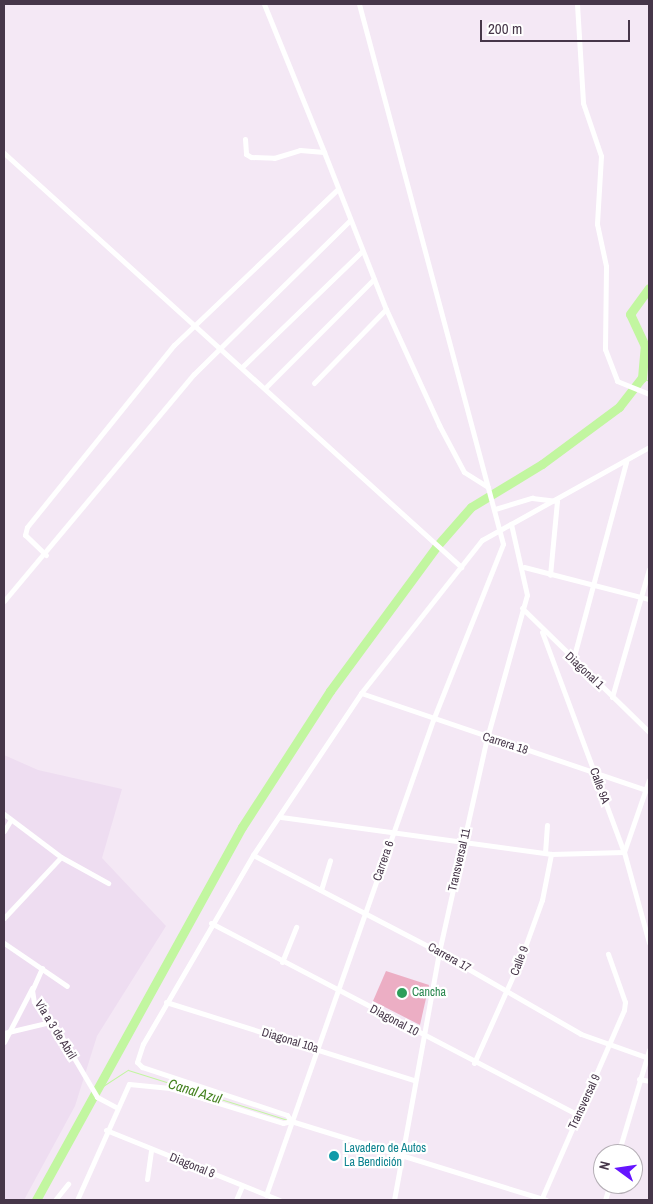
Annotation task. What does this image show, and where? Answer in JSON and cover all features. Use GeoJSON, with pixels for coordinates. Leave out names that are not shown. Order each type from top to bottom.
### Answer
{"type":"FeatureCollection","features":[{"type":"Feature","properties":{"kind":"street"},"geometry":{"type":"LineString","coordinates":[[264,4],[324,152],[349,221],[386,309],[464,472],[488,487]]}},
{"type":"Feature","properties":{"kind":"street"},"geometry":{"type":"LineString","coordinates":[[358,4],[488,487],[502,528]]}},
{"type":"Feature","properties":{"kind":"street"},"geometry":{"type":"LineString","coordinates":[[577,4],[583,103],[601,156],[597,224],[606,266],[605,349],[617,381],[649,394]]}},
{"type":"Feature","properties":{"kind":"street"},"geometry":{"type":"LineString","coordinates":[[245,139],[246,154],[251,157],[274,158],[300,150],[324,152]]}},
{"type":"Feature","properties":{"kind":"street"},"geometry":{"type":"LineString","coordinates":[[4,153],[195,323],[461,567]]}},
{"type":"Feature","properties":{"kind":"street"},"geometry":{"type":"LineString","coordinates":[[46,555],[25,535],[27,527],[195,323],[338,189]]}},
{"type":"Feature","properties":{"kind":"street"},"geometry":{"type":"LineString","coordinates":[[4,601],[46,555],[220,346],[349,221]]}},
{"type":"Feature","properties":{"kind":"street"},"geometry":{"type":"LineString","coordinates":[[242,367],[362,251]]}},
{"type":"Feature","properties":{"kind":"street"},"geometry":{"type":"LineString","coordinates":[[265,388],[374,279]]}},
{"type":"Feature","properties":{"kind":"street"},"geometry":{"type":"LineString","coordinates":[[314,384],[386,309]]}},
{"type":"Feature","properties":{"kind":"street"},"geometry":{"type":"LineString","coordinates":[[291,1121],[287,1115],[153,1072],[137,1062],[166,1002],[211,923],[253,855],[281,817],[361,693],[482,540],[557,501],[649,447]]}},
{"type":"Feature","properties":{"kind":"street"},"geometry":{"type":"LineString","coordinates":[[573,660],[626,462]]}},
{"type":"Feature","properties":{"kind":"street"},"geometry":{"type":"LineString","coordinates":[[495,509],[532,498],[557,501]]}},
{"type":"Feature","properties":{"kind":"street"},"geometry":{"type":"LineString","coordinates":[[550,575],[557,501]]}},
{"type":"Feature","properties":{"kind":"street","name":"Transversal 11"},"geometry":{"type":"LineString","coordinates":[[394,1200],[414,1080],[439,952],[487,738],[527,589],[524,566],[512,524]]}},
{"type":"Feature","properties":{"kind":"street","name":"Carrera 6"},"geometry":{"type":"LineString","coordinates":[[266,1195],[291,1121],[340,992],[434,720],[503,544],[502,528]]}},
{"type":"Feature","properties":{"kind":"street"},"geometry":{"type":"LineString","coordinates":[[524,566],[550,575],[649,599]]}},
{"type":"Feature","properties":{"kind":"street"},"geometry":{"type":"LineString","coordinates":[[612,697],[649,569]]}},
{"type":"Feature","properties":{"kind":"street","name":"Diagonal 1"},"geometry":{"type":"LineString","coordinates":[[522,608],[542,632],[649,732]]}},
{"type":"Feature","properties":{"kind":"street","name":"Calle 9A"},"geometry":{"type":"LineString","coordinates":[[542,632],[624,852],[649,943]]}},
{"type":"Feature","properties":{"kind":"street","name":"Carrera 18"},"geometry":{"type":"LineString","coordinates":[[361,693],[487,738],[648,790]]}},
{"type":"Feature","properties":{"kind":"street"},"geometry":{"type":"LineString","coordinates":[[281,817],[551,854],[624,852],[648,790],[649,780]]}},
{"type":"Feature","properties":{"kind":"street"},"geometry":{"type":"LineString","coordinates":[[4,814],[10,821],[41,838],[61,857],[108,883]]}},
{"type":"Feature","properties":{"kind":"street"},"geometry":{"type":"LineString","coordinates":[[4,832],[10,821]]}},
{"type":"Feature","properties":{"kind":"street"},"geometry":{"type":"LineString","coordinates":[[545,853],[547,825]]}},
{"type":"Feature","properties":{"kind":"street","name":"Calle 9"},"geometry":{"type":"LineString","coordinates":[[474,1063],[508,990],[542,900],[551,854]]}},
{"type":"Feature","properties":{"kind":"street","name":"Carrera 17"},"geometry":{"type":"LineString","coordinates":[[253,855],[439,952],[508,990],[581,1034],[646,1058]]}},
{"type":"Feature","properties":{"kind":"street"},"geometry":{"type":"LineString","coordinates":[[4,918],[61,857]]}},
{"type":"Feature","properties":{"kind":"street"},"geometry":{"type":"LineString","coordinates":[[321,890],[330,860]]}},
{"type":"Feature","properties":{"kind":"street","name":"Diagonal 10"},"geometry":{"type":"LineString","coordinates":[[211,923],[422,1036],[579,1115]]}},
{"type":"Feature","properties":{"kind":"street"},"geometry":{"type":"LineString","coordinates":[[282,962],[296,927]]}},
{"type":"Feature","properties":{"kind":"street"},"geometry":{"type":"LineString","coordinates":[[4,943],[67,986]]}},
{"type":"Feature","properties":{"kind":"street","name":"Transversal 9"},"geometry":{"type":"LineString","coordinates":[[543,1200],[611,1045],[625,1002],[608,954]]}},
{"type":"Feature","properties":{"kind":"street","name":"Vía a 3 de Abril"},"geometry":{"type":"LineString","coordinates":[[42,968],[33,988],[34,1002],[50,1022],[97,1097],[116,1107]]}},
{"type":"Feature","properties":{"kind":"street"},"geometry":{"type":"LineString","coordinates":[[4,1042],[6,1034],[33,988]]}},
{"type":"Feature","properties":{"kind":"street","name":"Diagonal 10a"},"geometry":{"type":"LineString","coordinates":[[166,1002],[414,1080]]}},
{"type":"Feature","properties":{"kind":"street"},"geometry":{"type":"LineString","coordinates":[[6,1034],[50,1022]]}},
{"type":"Feature","properties":{"kind":"street"},"geometry":{"type":"LineString","coordinates":[[621,1144],[649,1050]]}},
{"type":"Feature","properties":{"kind":"street"},"geometry":{"type":"LineString","coordinates":[[639,1079],[649,1081]]}},
{"type":"Feature","properties":{"kind":"street"},"geometry":{"type":"LineString","coordinates":[[77,1200],[116,1107],[130,1084],[161,1086],[283,1123],[291,1121],[543,1200]]}},
{"type":"Feature","properties":{"kind":"street","name":"Diagonal 8"},"geometry":{"type":"LineString","coordinates":[[106,1130],[151,1150],[279,1200]]}},
{"type":"Feature","properties":{"kind":"street"},"geometry":{"type":"LineString","coordinates":[[147,1179],[151,1150]]}},
{"type":"Feature","properties":{"kind":"street"},"geometry":{"type":"LineString","coordinates":[[55,1200],[68,1184]]}},
{"type":"Feature","properties":{"kind":"street"},"geometry":{"type":"LineString","coordinates":[[236,1200],[242,1186]]}},
{"type":"Feature","properties":{"kind":"shaded area"},"geometry":{"type":"Polygon","coordinates":[[[4,755],[38,770],[122,789],[102,858],[166,926],[97,1036],[75,1106],[24,1200],[4,1200],[4,755]]]}},
{"type":"Feature","properties":{"kind":"shaded area","name":"Cancha"},"geometry":{"type":"Polygon","coordinates":[[[386,971],[429,985],[420,1025],[373,1001],[386,971]]]}},
{"type":"Feature","properties":{"kind":"waterway"},"geometry":{"type":"LineString","coordinates":[[36,1200],[242,827],[330,691],[436,547],[471,507],[542,464],[619,407],[642,378],[645,346],[630,314],[649,288]]}},
{"type":"Feature","properties":{"kind":"waterway"},"geometry":{"type":"LineString","coordinates":[[642,378],[649,381]]}},
{"type":"Feature","properties":{"kind":"waterway","name":"Canal Azul"},"geometry":{"type":"LineString","coordinates":[[103,1086],[128,1070],[288,1120]]}},
{"type":"Feature","properties":{"kind":"place","name":"Cancha"},"geometry":{"type":"Point","coordinates":[402,993]}},
{"type":"Feature","properties":{"kind":"place","name":"Lavadero de Autos La Bendición"},"geometry":{"type":"Point","coordinates":[334,1156]}}]}
